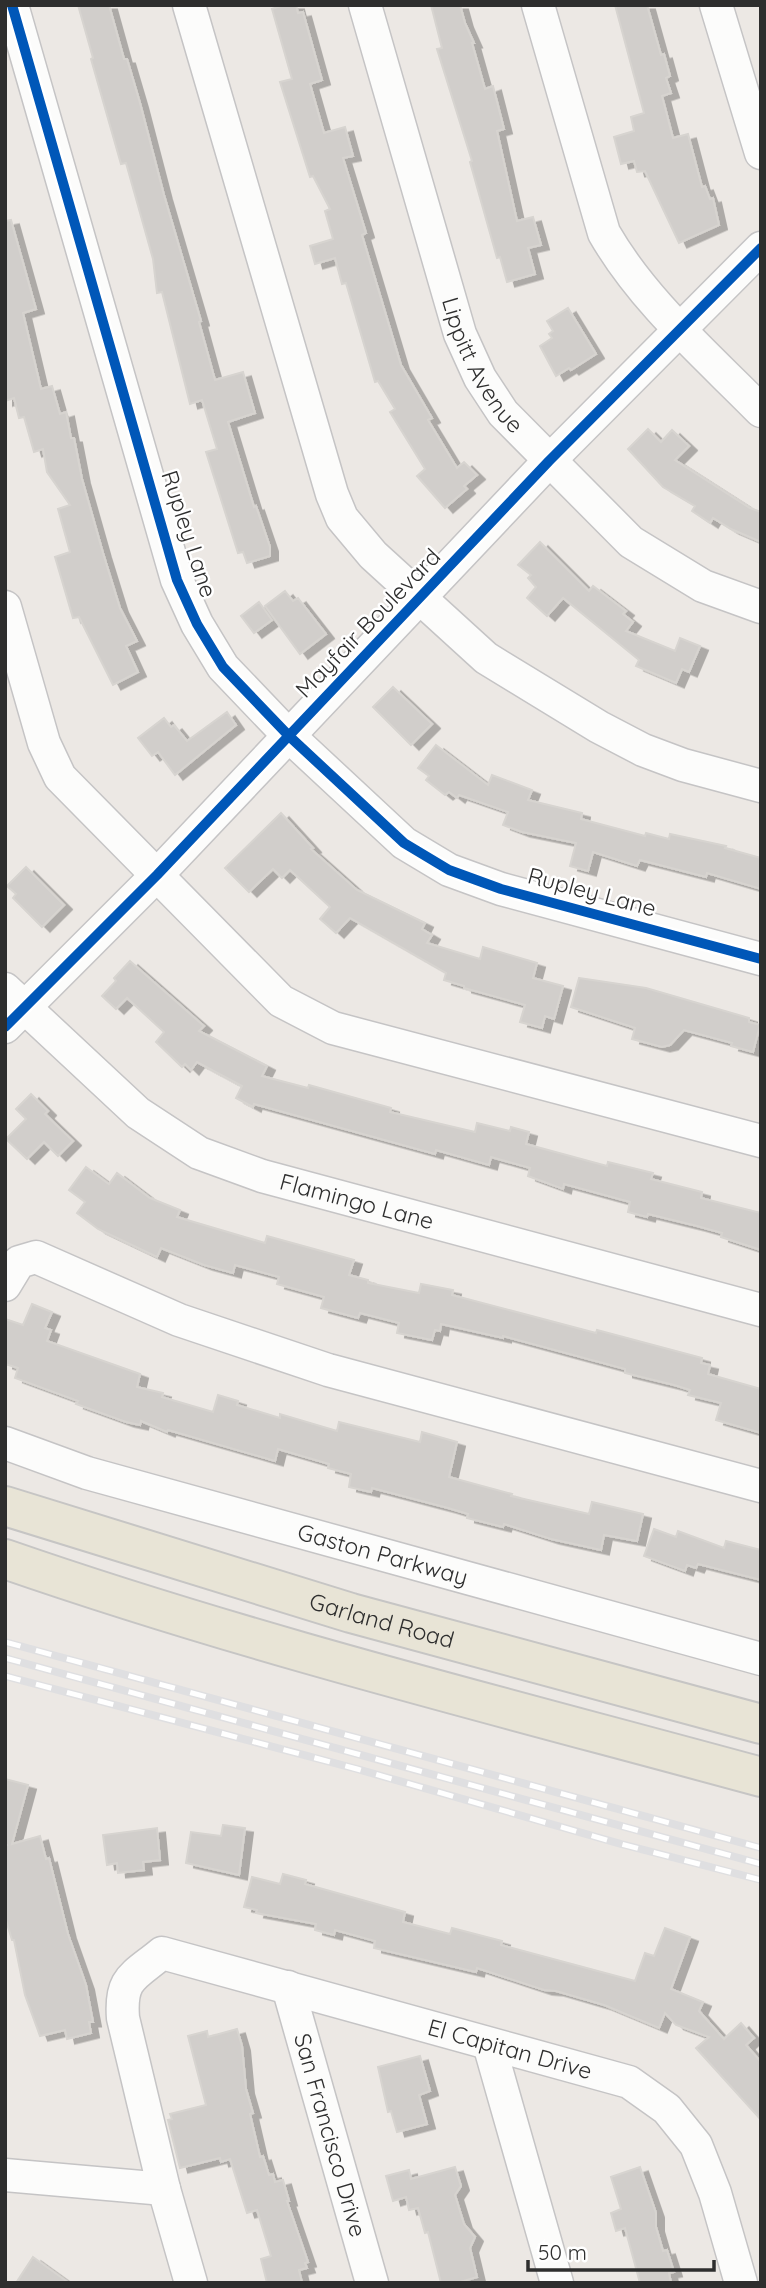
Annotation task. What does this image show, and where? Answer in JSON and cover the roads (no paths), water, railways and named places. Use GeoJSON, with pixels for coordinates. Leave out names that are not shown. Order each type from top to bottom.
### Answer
{"type":"FeatureCollection","features":[{"type":"Feature","properties":{"kind":"main road","name":"Garland Road"},"geometry":{"type":"LineString","coordinates":[[5,1506],[351,1612],[761,1724]]}},
{"type":"Feature","properties":{"kind":"main road"},"geometry":{"type":"LineString","coordinates":[[5,1559],[83,1586],[337,1661],[761,1777]]}},
{"type":"Feature","properties":{"kind":"main road"},"geometry":{"type":"LineString","coordinates":[[337,1661],[351,1612]]}},
{"type":"Feature","properties":{"kind":"street","name":"Rupley Lane"},"geometry":{"type":"LineString","coordinates":[[12,5],[177,580],[197,624],[223,667],[289,736],[404,843],[449,870],[501,890],[761,959]]}},
{"type":"Feature","properties":{"kind":"street"},"geometry":{"type":"LineString","coordinates":[[189,5],[332,494],[342,518],[373,555],[486,657],[599,727],[643,750],[683,765],[761,786]]}},
{"type":"Feature","properties":{"kind":"street","name":"Lippitt Avenue"},"geometry":{"type":"LineString","coordinates":[[365,5],[460,334],[480,379],[503,413],[631,542],[703,586],[761,607]]}},
{"type":"Feature","properties":{"kind":"street"},"geometry":{"type":"LineString","coordinates":[[538,5],[604,233],[620,261],[680,329],[761,411]]}},
{"type":"Feature","properties":{"kind":"street"},"geometry":{"type":"LineString","coordinates":[[716,5],[761,153]]}},
{"type":"Feature","properties":{"kind":"street","name":"Mayfair Boulevard"},"geometry":{"type":"LineString","coordinates":[[11,1008],[157,874],[549,461],[761,248]]}},
{"type":"Feature","properties":{"kind":"street"},"geometry":{"type":"LineString","coordinates":[[5,607],[44,743],[60,776],[281,1001],[333,1028],[761,1141]]}},
{"type":"Feature","properties":{"kind":"street","name":"Flamingo Lane"},"geometry":{"type":"LineString","coordinates":[[11,1008],[138,1113],[199,1153],[262,1175],[761,1310]]}},
{"type":"Feature","properties":{"kind":"street"},"geometry":{"type":"LineString","coordinates":[[5,1285],[19,1262],[36,1257],[179,1320],[328,1370],[761,1486]]}},
{"type":"Feature","properties":{"kind":"street","name":"Gaston Parkway"},"geometry":{"type":"LineString","coordinates":[[5,1443],[100,1477],[761,1659]]}},
{"type":"Feature","properties":{"kind":"street","name":"El Capitan Drive"},"geometry":{"type":"LineString","coordinates":[[164,2189],[123,2018],[122,2001],[125,1984],[162,1953],[629,2082],[667,2109],[696,2145],[715,2193],[741,2283]]}},
{"type":"Feature","properties":{"kind":"street","name":"San Francisco Drive"},"geometry":{"type":"LineString","coordinates":[[288,1987],[372,2283]]}},
{"type":"Feature","properties":{"kind":"street"},"geometry":{"type":"LineString","coordinates":[[489,2043],[557,2283]]}},
{"type":"Feature","properties":{"kind":"street"},"geometry":{"type":"LineString","coordinates":[[5,2175],[164,2189],[191,2283]]}},
{"type":"Feature","properties":{"kind":"railway"},"geometry":{"type":"LineString","coordinates":[[5,1642],[761,1848]]}},
{"type":"Feature","properties":{"kind":"railway"},"geometry":{"type":"LineString","coordinates":[[5,1658],[761,1864]]}},
{"type":"Feature","properties":{"kind":"railway"},"geometry":{"type":"LineString","coordinates":[[5,1676],[761,1880]]}}]}
